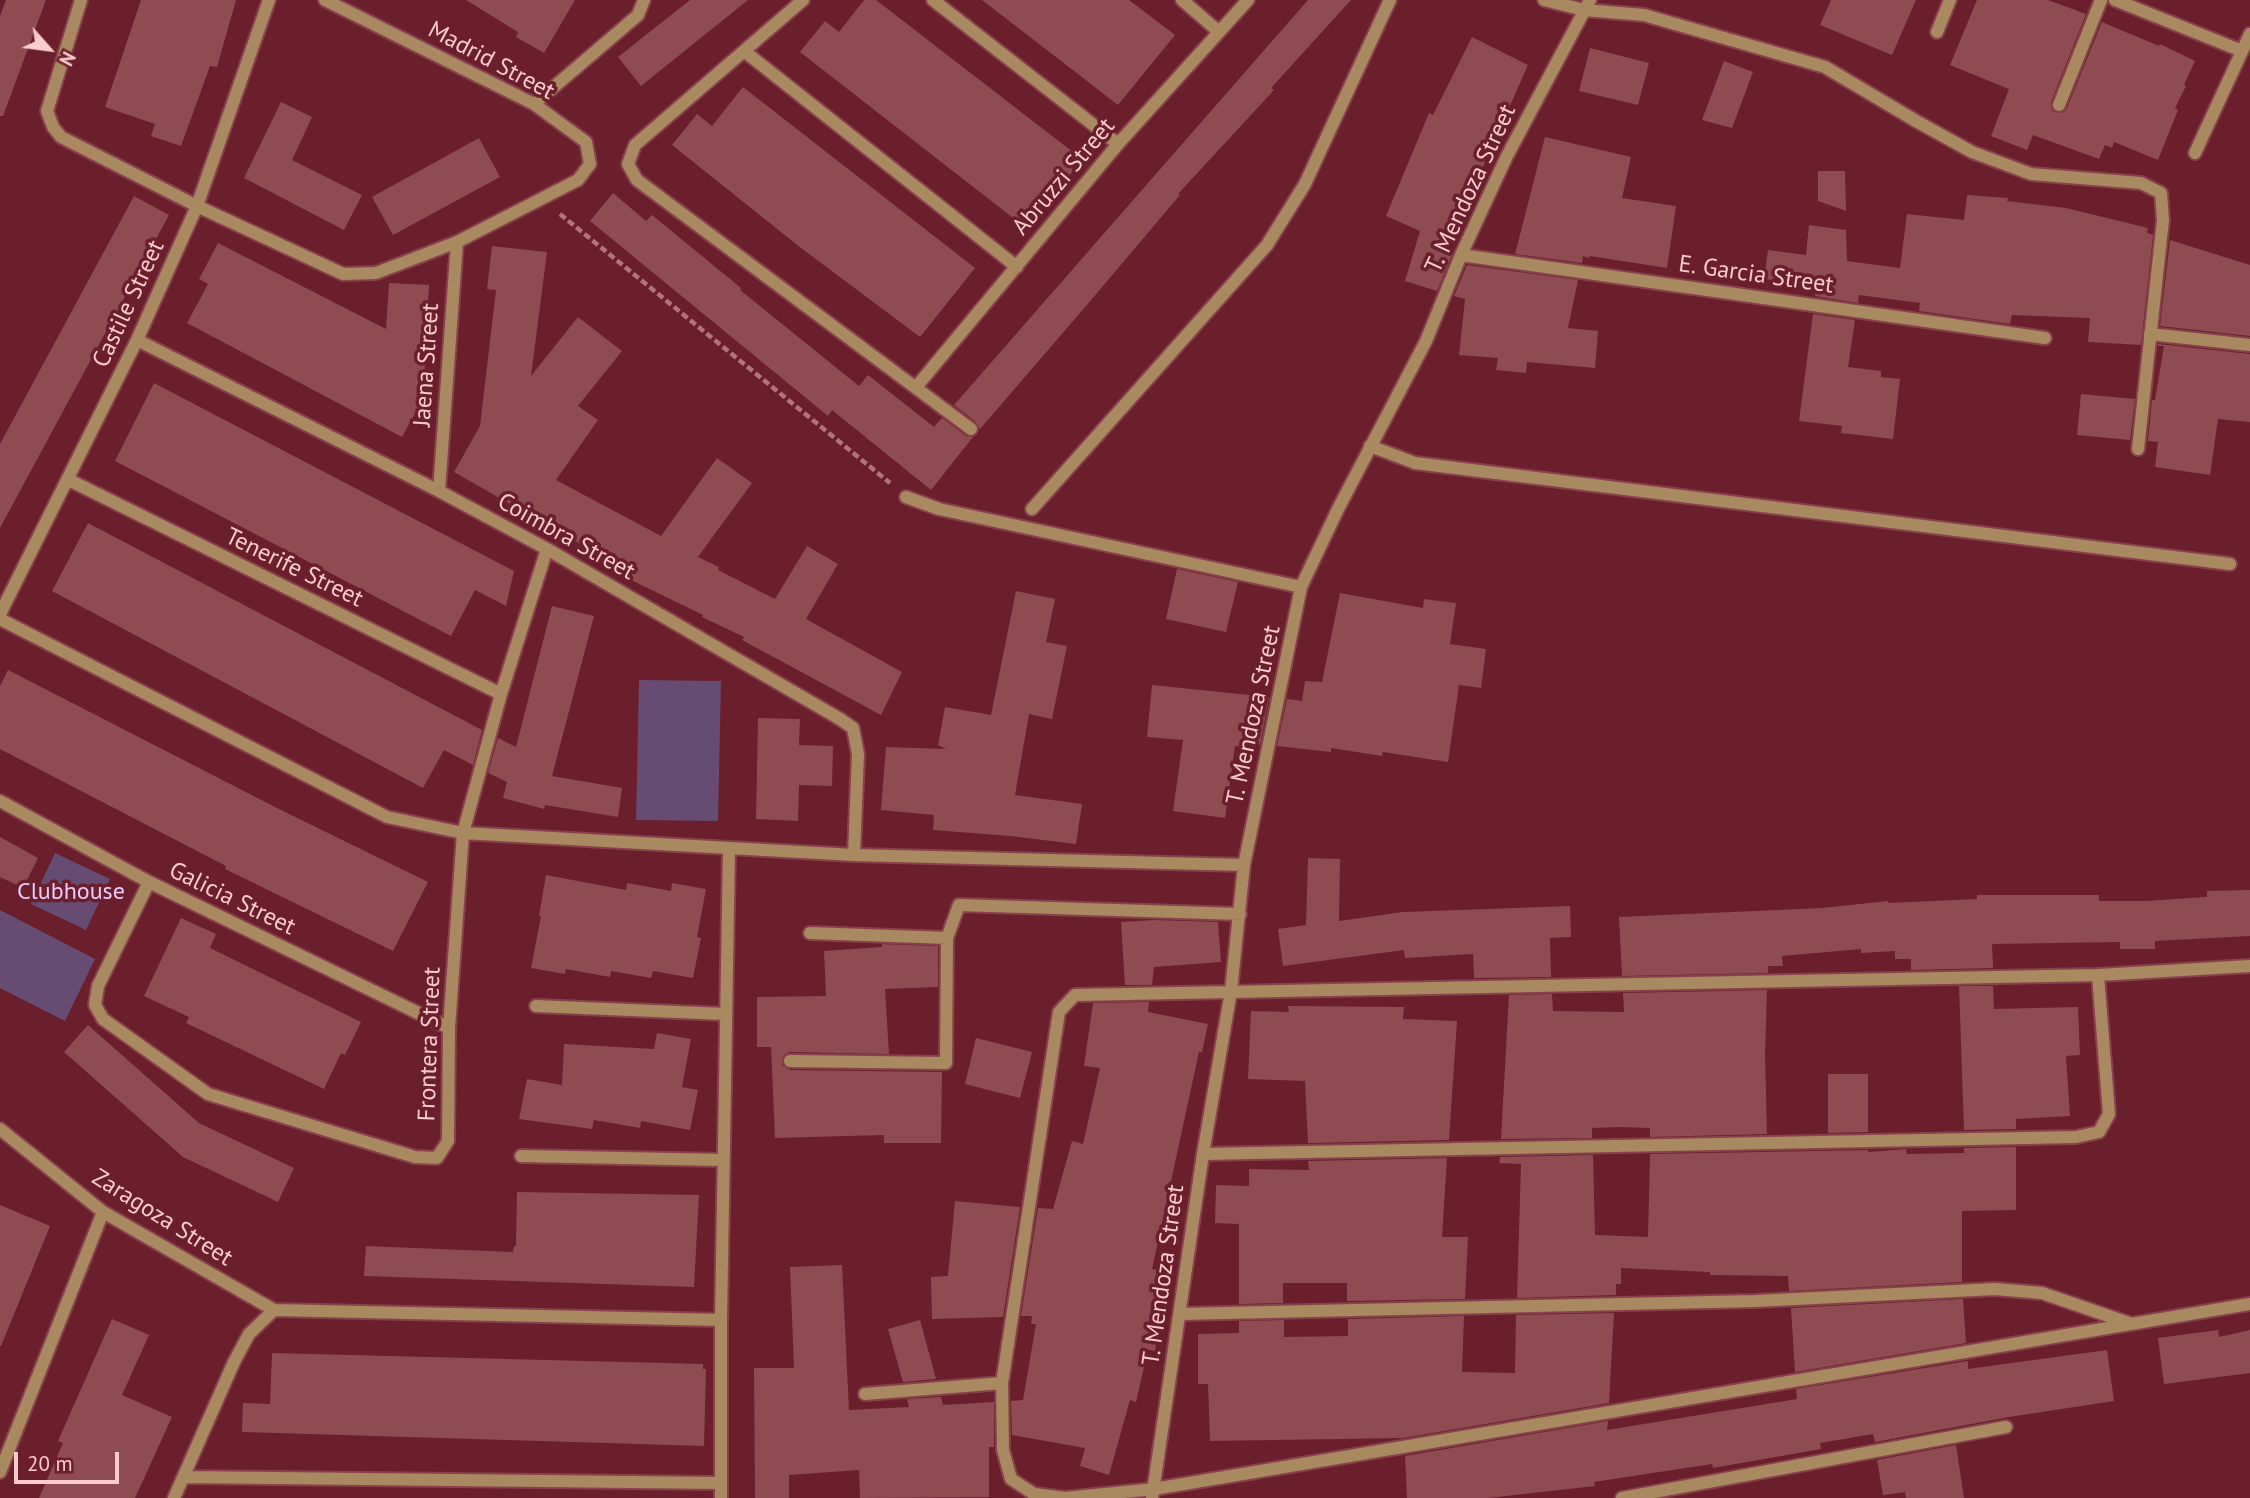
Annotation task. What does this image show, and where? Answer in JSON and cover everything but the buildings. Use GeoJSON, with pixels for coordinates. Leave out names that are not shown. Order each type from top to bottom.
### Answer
{"type":"FeatureCollection","features":[{"type":"Feature","properties":{"kind":"street","name":"Madrid Street"},"geometry":{"type":"LineString","coordinates":[[81,0],[47,111],[52,127],[61,137],[197,206],[343,274],[376,273],[457,242],[578,180],[590,164],[586,142],[534,104],[325,0]]}},
{"type":"Feature","properties":{"kind":"street","name":"Castile Street"},"geometry":{"type":"LineString","coordinates":[[0,616],[137,340],[197,206],[269,0]]}},
{"type":"Feature","properties":{"kind":"street"},"geometry":{"type":"LineString","coordinates":[[534,104],[638,15],[644,0]]}},
{"type":"Feature","properties":{"kind":"street"},"geometry":{"type":"LineString","coordinates":[[803,0],[635,145],[628,164],[637,180],[917,386],[971,429]]}},
{"type":"Feature","properties":{"kind":"street"},"geometry":{"type":"LineString","coordinates":[[933,0],[1118,144]]}},
{"type":"Feature","properties":{"kind":"street"},"geometry":{"type":"LineString","coordinates":[[1182,0],[1219,31]]}},
{"type":"Feature","properties":{"kind":"street","name":"Abruzzi Street"},"geometry":{"type":"LineString","coordinates":[[917,386],[1118,144],[1248,0]]}},
{"type":"Feature","properties":{"kind":"street"},"geometry":{"type":"LineString","coordinates":[[1032,509],[1267,245],[1305,184],[1390,0]]}},
{"type":"Feature","properties":{"kind":"street"},"geometry":{"type":"LineString","coordinates":[[1544,0],[1644,15],[1825,67],[1972,152],[2031,174],[2141,183],[2161,193],[2163,220],[2138,449]]}},
{"type":"Feature","properties":{"kind":"street"},"geometry":{"type":"LineString","coordinates":[[1937,32],[1950,0]]}},
{"type":"Feature","properties":{"kind":"street"},"geometry":{"type":"LineString","coordinates":[[2059,105],[2101,0]]}},
{"type":"Feature","properties":{"kind":"street"},"geometry":{"type":"LineString","coordinates":[[2115,0],[2242,51]]}},
{"type":"Feature","properties":{"kind":"street","name":"T. Mendoza Street"},"geometry":{"type":"LineString","coordinates":[[1153,1493],[1203,1153],[1231,991],[1244,865],[1301,587],[1370,446],[1426,341],[1461,255],[1507,156],[1587,5]]}},
{"type":"Feature","properties":{"kind":"street"},"geometry":{"type":"LineString","coordinates":[[2195,153],[2250,34]]}},
{"type":"Feature","properties":{"kind":"street"},"geometry":{"type":"LineString","coordinates":[[744,51],[1017,267]]}},
{"type":"Feature","properties":{"kind":"street","name":"Jaena Street"},"geometry":{"type":"LineString","coordinates":[[439,491],[457,242]]}},
{"type":"Feature","properties":{"kind":"street","name":"E. Garcia Street"},"geometry":{"type":"LineString","coordinates":[[1461,255],[2045,338]]}},
{"type":"Feature","properties":{"kind":"street"},"geometry":{"type":"LineString","coordinates":[[2150,334],[2250,345]]}},
{"type":"Feature","properties":{"kind":"street","name":"Coimbra Street"},"geometry":{"type":"LineString","coordinates":[[137,340],[439,491],[547,549],[853,728],[858,754],[854,855]]}},
{"type":"Feature","properties":{"kind":"street"},"geometry":{"type":"LineString","coordinates":[[1370,446],[1415,463],[2230,564]]}},
{"type":"Feature","properties":{"kind":"street","name":"Tenerife Street"},"geometry":{"type":"LineString","coordinates":[[69,480],[500,694]]}},
{"type":"Feature","properties":{"kind":"street"},"geometry":{"type":"LineString","coordinates":[[906,497],[939,509],[1301,587]]}},
{"type":"Feature","properties":{"kind":"street","name":"Frontera Street"},"geometry":{"type":"LineString","coordinates":[[149,882],[98,986],[94,1005],[103,1019],[208,1094],[415,1157],[437,1158],[448,1140],[449,1027],[463,833],[500,694],[547,549]]}},
{"type":"Feature","properties":{"kind":"street"},"geometry":{"type":"LineString","coordinates":[[0,616],[387,817],[463,833],[854,855],[1244,865]]}},
{"type":"Feature","properties":{"kind":"street","name":"Galicia Street"},"geometry":{"type":"LineString","coordinates":[[0,801],[149,882],[449,1027]]}},
{"type":"Feature","properties":{"kind":"street"},"geometry":{"type":"LineString","coordinates":[[721,1498],[721,1321],[729,849]]}},
{"type":"Feature","properties":{"kind":"street"},"geometry":{"type":"LineString","coordinates":[[790,1061],[946,1063],[947,938],[960,905],[1240,914]]}},
{"type":"Feature","properties":{"kind":"street"},"geometry":{"type":"LineString","coordinates":[[810,933],[947,938]]}},
{"type":"Feature","properties":{"kind":"street"},"geometry":{"type":"LineString","coordinates":[[2250,966],[2098,975],[1075,995],[1059,1012],[1002,1383],[1003,1450],[1011,1479],[1034,1494],[1065,1498],[1153,1493],[2250,1304]]}},
{"type":"Feature","properties":{"kind":"street"},"geometry":{"type":"LineString","coordinates":[[1203,1153],[2076,1137],[2099,1132],[2109,1114],[2098,975]]}},
{"type":"Feature","properties":{"kind":"street"},"geometry":{"type":"LineString","coordinates":[[536,1006],[725,1014]]}},
{"type":"Feature","properties":{"kind":"street","name":"Zaragoza Street"},"geometry":{"type":"LineString","coordinates":[[0,1129],[103,1212],[274,1310]]}},
{"type":"Feature","properties":{"kind":"street"},"geometry":{"type":"LineString","coordinates":[[521,1156],[723,1160]]}},
{"type":"Feature","properties":{"kind":"street"},"geometry":{"type":"LineString","coordinates":[[0,1472],[103,1212]]}},
{"type":"Feature","properties":{"kind":"street"},"geometry":{"type":"LineString","coordinates":[[1180,1314],[1755,1301],[1995,1289],[2042,1293],[2133,1324]]}},
{"type":"Feature","properties":{"kind":"street"},"geometry":{"type":"LineString","coordinates":[[174,1498],[234,1362],[250,1334],[274,1310],[721,1321]]}},
{"type":"Feature","properties":{"kind":"street"},"geometry":{"type":"LineString","coordinates":[[865,1394],[1002,1383]]}},
{"type":"Feature","properties":{"kind":"street"},"geometry":{"type":"LineString","coordinates":[[1622,1498],[2006,1427]]}},
{"type":"Feature","properties":{"kind":"street"},"geometry":{"type":"LineString","coordinates":[[184,1477],[721,1483]]}},
{"type":"Feature","properties":{"kind":"path"},"geometry":{"type":"LineString","coordinates":[[543,200],[906,497]]}},
{"type":"Feature","properties":{"kind":"green space"},"geometry":{"type":"Polygon","coordinates":[[[639,680],[721,681],[718,821],[636,820],[639,680]]]}},
{"type":"Feature","properties":{"kind":"green space","name":"Clubhouse"},"geometry":{"type":"Polygon","coordinates":[[[55,853],[110,879],[86,930],[31,904],[55,853]]]}},
{"type":"Feature","properties":{"kind":"green space"},"geometry":{"type":"Polygon","coordinates":[[[0,910],[95,959],[65,1021],[0,988],[0,910]]]}}]}
